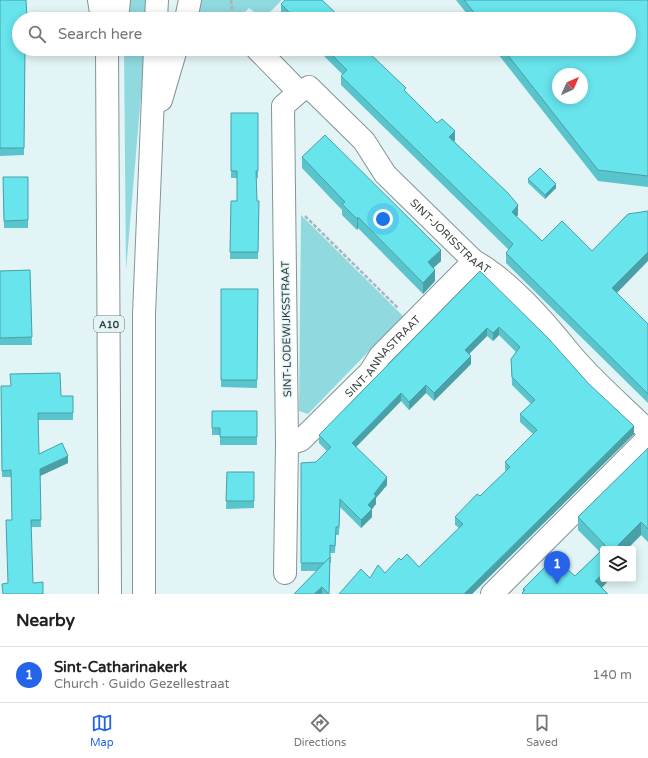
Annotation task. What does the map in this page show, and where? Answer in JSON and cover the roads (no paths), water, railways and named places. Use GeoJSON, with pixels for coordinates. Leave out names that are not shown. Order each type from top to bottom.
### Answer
{"type":"FeatureCollection","features":[{"type":"Feature","properties":{"kind":"main road"},"geometry":{"type":"LineString","coordinates":[[100,0],[101,12]]}},
{"type":"Feature","properties":{"kind":"main road"},"geometry":{"type":"LineString","coordinates":[[117,12],[118,0]]}},
{"type":"Feature","properties":{"kind":"main road"},"geometry":{"type":"LineString","coordinates":[[156,12],[157,0]]}},
{"type":"Feature","properties":{"kind":"main road"},"geometry":{"type":"LineString","coordinates":[[187,12],[190,0]]}},
{"type":"Feature","properties":{"kind":"main road","name":"A10"},"geometry":{"type":"LineString","coordinates":[[108,56],[110,594]]}},
{"type":"Feature","properties":{"kind":"main road"},"geometry":{"type":"LineString","coordinates":[[144,594],[144,314],[155,56]]}},
{"type":"Feature","properties":{"kind":"main road"},"geometry":{"type":"LineString","coordinates":[[151,132],[174,56]]}},
{"type":"Feature","properties":{"kind":"main road"},"geometry":{"type":"LineString","coordinates":[[264,56],[299,92]]}},
{"type":"Feature","properties":{"kind":"main road","name":"SINT-JORISSTRAAT"},"geometry":{"type":"LineString","coordinates":[[299,92],[309,87],[364,141],[385,174],[474,261],[492,271],[648,431]]}},
{"type":"Feature","properties":{"kind":"main road","name":"SINT-LODEWIJKSSTRAAT"},"geometry":{"type":"LineString","coordinates":[[286,573],[287,446],[283,106],[299,92]]}},
{"type":"Feature","properties":{"kind":"main road","name":"SINT-ANNASTRAAT"},"geometry":{"type":"LineString","coordinates":[[287,446],[301,440],[370,372],[380,356],[474,261]]}},
{"type":"Feature","properties":{"kind":"main road"},"geometry":{"type":"LineString","coordinates":[[492,594],[648,438]]}},
{"type":"Feature","properties":{"kind":"place","name":"Sint-Catharinakerk"},"geometry":{"type":"Point","coordinates":[557,584]}}]}
